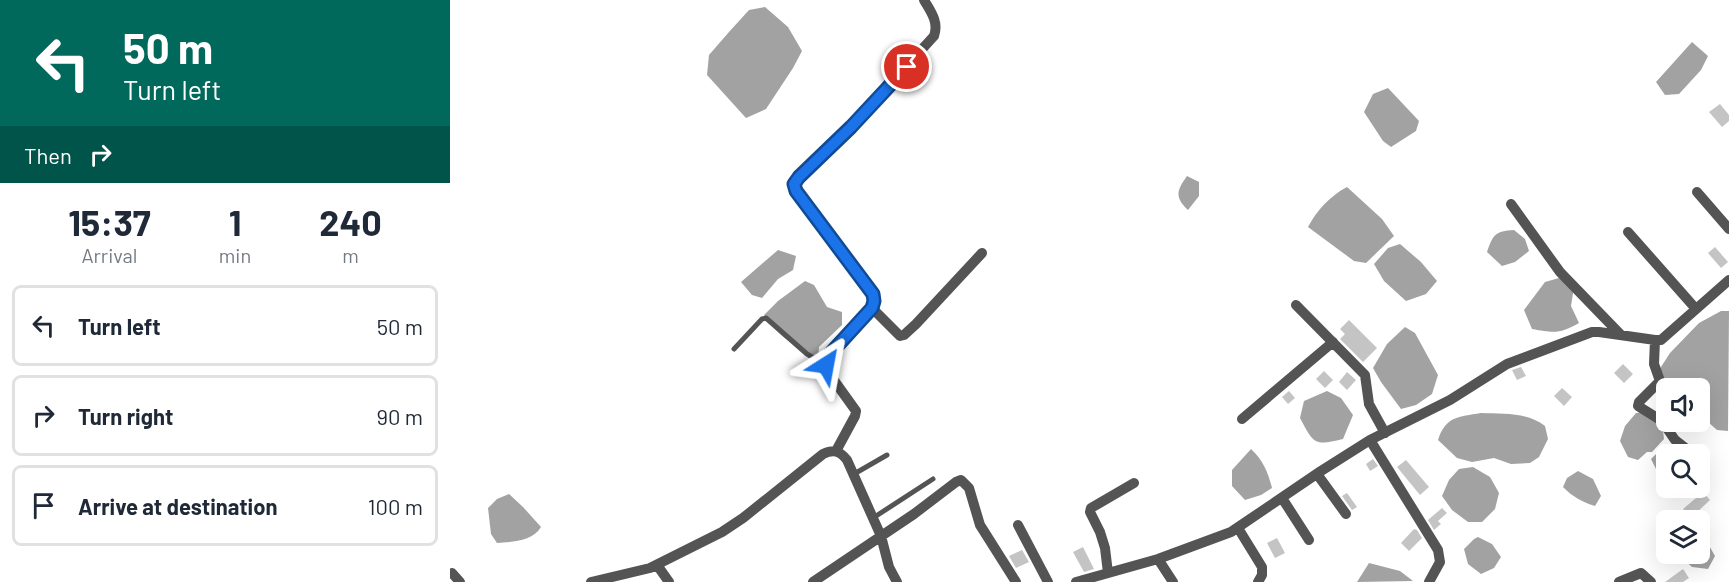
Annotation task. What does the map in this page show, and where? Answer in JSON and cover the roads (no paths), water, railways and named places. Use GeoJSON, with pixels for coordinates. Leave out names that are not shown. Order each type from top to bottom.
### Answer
{"type":"FeatureCollection","features":[{"type":"Feature","properties":{"kind":"street"},"geometry":{"type":"LineString","coordinates":[[836,451],[856,411],[826,365],[829,355],[872,308],[873,294],[796,191],[794,184],[851,127],[934,36],[937,28],[924,0]]}},
{"type":"Feature","properties":{"kind":"street"},"geometry":{"type":"LineString","coordinates":[[1697,192],[1729,229]]}},
{"type":"Feature","properties":{"kind":"street"},"geometry":{"type":"LineString","coordinates":[[1511,204],[1560,272],[1621,335]]}},
{"type":"Feature","properties":{"kind":"street"},"geometry":{"type":"LineString","coordinates":[[1628,232],[1696,309]]}},
{"type":"Feature","properties":{"kind":"street"},"geometry":{"type":"LineString","coordinates":[[872,308],[897,334],[904,335],[982,253]]}},
{"type":"Feature","properties":{"kind":"street"},"geometry":{"type":"LineString","coordinates":[[1076,582],[1158,559],[1238,528],[1370,440],[1450,400],[1512,361],[1586,333],[1599,332],[1655,340],[1665,337],[1727,285]]}},
{"type":"Feature","properties":{"kind":"street"},"geometry":{"type":"LineString","coordinates":[[1296,305],[1365,375],[1369,404],[1385,433]]}},
{"type":"Feature","properties":{"kind":"street"},"geometry":{"type":"LineString","coordinates":[[1655,340],[1654,364],[1660,381],[1639,402],[1638,406],[1662,421],[1680,444]]}},
{"type":"Feature","properties":{"kind":"street"},"geometry":{"type":"LineString","coordinates":[[1242,419],[1333,342]]}},
{"type":"Feature","properties":{"kind":"street"},"geometry":{"type":"LineString","coordinates":[[1370,440],[1438,550],[1440,562],[1429,582]]}},
{"type":"Feature","properties":{"kind":"street"},"geometry":{"type":"LineString","coordinates":[[595,581],[650,568],[733,525],[823,454],[836,451],[848,460],[881,536],[889,567],[897,582]]}},
{"type":"Feature","properties":{"kind":"street"},"geometry":{"type":"LineString","coordinates":[[1317,474],[1346,514]]}},
{"type":"Feature","properties":{"kind":"street"},"geometry":{"type":"LineString","coordinates":[[813,582],[961,480],[969,488],[980,525],[1016,582]]}},
{"type":"Feature","properties":{"kind":"street"},"geometry":{"type":"LineString","coordinates":[[1108,573],[1105,548],[1090,512],[1092,508],[1134,483]]}},
{"type":"Feature","properties":{"kind":"street"},"geometry":{"type":"LineString","coordinates":[[1282,498],[1309,540]]}},
{"type":"Feature","properties":{"kind":"street"},"geometry":{"type":"LineString","coordinates":[[1018,525],[1048,582]]}},
{"type":"Feature","properties":{"kind":"street"},"geometry":{"type":"LineString","coordinates":[[1238,528],[1262,567],[1262,575],[1258,582]]}},
{"type":"Feature","properties":{"kind":"street"},"geometry":{"type":"LineString","coordinates":[[1158,559],[1173,582]]}},
{"type":"Feature","properties":{"kind":"street"},"geometry":{"type":"LineString","coordinates":[[657,565],[669,582]]}},
{"type":"Feature","properties":{"kind":"street"},"geometry":{"type":"LineString","coordinates":[[452,573],[460,582]]}},
{"type":"Feature","properties":{"kind":"street"},"geometry":{"type":"LineString","coordinates":[[1619,582],[1641,573],[1651,582]]}},
{"type":"Feature","properties":{"kind":"lane"},"geometry":{"type":"LineString","coordinates":[[734,349],[762,319],[766,318],[807,354],[826,365]]}},
{"type":"Feature","properties":{"kind":"lane"},"geometry":{"type":"LineString","coordinates":[[854,474],[887,455]]}},
{"type":"Feature","properties":{"kind":"lane"},"geometry":{"type":"LineString","coordinates":[[873,518],[933,479]]}}]}
